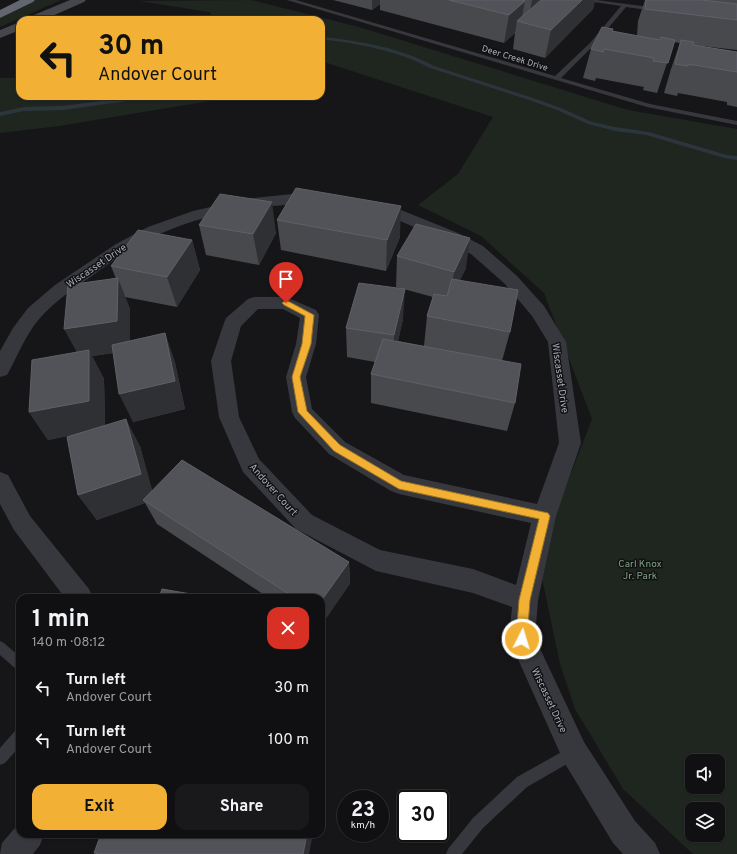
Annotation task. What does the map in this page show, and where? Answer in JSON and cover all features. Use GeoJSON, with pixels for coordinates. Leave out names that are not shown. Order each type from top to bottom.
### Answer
{"type":"FeatureCollection","features":[{"type":"Feature","properties":{"kind":"highway"},"geometry":{"type":"LineString","coordinates":[[0,14],[29,0]]}},
{"type":"Feature","properties":{"kind":"main road"},"geometry":{"type":"LineString","coordinates":[[42,16],[80,0]]}},
{"type":"Feature","properties":{"kind":"main road"},"geometry":{"type":"LineString","coordinates":[[0,34],[16,28]]}},
{"type":"Feature","properties":{"kind":"street","name":"Wiscasset Drive"},"geometry":{"type":"LineString","coordinates":[[0,370],[14,342],[34,313],[58,290],[131,242],[199,214],[246,203],[315,199],[395,212],[452,237],[477,250],[515,285],[538,311],[557,342],[570,443],[544,516],[525,600],[522,639],[574,752],[624,832],[644,854]]}},
{"type":"Feature","properties":{"kind":"street","name":"Andover Court"},"geometry":{"type":"LineString","coordinates":[[525,600],[473,581],[376,560],[304,522],[251,466],[229,417],[221,361],[233,324],[254,303],[286,303],[310,315],[306,344],[296,377],[302,412],[337,448],[399,484],[544,516]]}},
{"type":"Feature","properties":{"kind":"street"},"geometry":{"type":"LineString","coordinates":[[0,482],[22,522],[77,594]]}},
{"type":"Feature","properties":{"kind":"street"},"geometry":{"type":"LineString","coordinates":[[13,854],[26,838]]}},
{"type":"Feature","properties":{"kind":"lane","name":"Deer Creek Drive"},"geometry":{"type":"LineString","coordinates":[[290,0],[556,80],[649,106],[737,123]]}},
{"type":"Feature","properties":{"kind":"lane"},"geometry":{"type":"LineString","coordinates":[[584,0],[661,10]]}},
{"type":"Feature","properties":{"kind":"lane"},"geometry":{"type":"LineString","coordinates":[[556,80],[592,44],[625,5]]}},
{"type":"Feature","properties":{"kind":"lane"},"geometry":{"type":"LineString","coordinates":[[592,44],[600,45]]}},
{"type":"Feature","properties":{"kind":"lane"},"geometry":{"type":"LineString","coordinates":[[0,647],[16,661]]}},
{"type":"Feature","properties":{"kind":"lane"},"geometry":{"type":"LineString","coordinates":[[0,758],[16,740]]}},
{"type":"Feature","properties":{"kind":"lane"},"geometry":{"type":"LineString","coordinates":[[453,854],[478,823],[522,782],[574,752]]}},
{"type":"Feature","properties":{"kind":"green space"},"geometry":{"type":"Polygon","coordinates":[[[35,0],[61,0],[25,16],[16,16],[16,20],[0,27],[0,17],[35,0]]]}},
{"type":"Feature","properties":{"kind":"green space","name":"Carl Knox Jr. Park"},"geometry":{"type":"Polygon","coordinates":[[[251,0],[315,16],[212,16],[209,12],[139,1],[251,0]]]}},
{"type":"Feature","properties":{"kind":"green space","name":"Carl Knox Jr. Park"},"geometry":{"type":"Polygon","coordinates":[[[325,18],[359,27],[628,110],[737,129],[737,854],[693,854],[623,789],[575,709],[560,664],[538,559],[592,419],[544,293],[481,236],[418,205],[458,174],[493,117],[325,62],[325,18]]]}},
{"type":"Feature","properties":{"kind":"green space"},"geometry":{"type":"Polygon","coordinates":[[[0,78],[16,78],[16,100],[216,100],[59,126],[0,133],[0,78]]]}},
{"type":"Feature","properties":{"kind":"building"},"geometry":{"type":"Polygon","coordinates":[[[449,0],[522,0],[525,1],[509,15],[449,0]]]}},
{"type":"Feature","properties":{"kind":"building"},"geometry":{"type":"Polygon","coordinates":[[[541,0],[582,0],[551,30],[517,21],[541,0]]]}},
{"type":"Feature","properties":{"kind":"building"},"geometry":{"type":"Polygon","coordinates":[[[646,0],[702,0],[737,4],[737,20],[645,9],[646,0]]]}},
{"type":"Feature","properties":{"kind":"building"},"geometry":{"type":"Polygon","coordinates":[[[602,27],[613,29],[612,31],[660,40],[661,37],[675,40],[668,63],[653,61],[654,58],[604,49],[603,52],[591,49],[602,27]]]}},
{"type":"Feature","properties":{"kind":"building"},"geometry":{"type":"Polygon","coordinates":[[[681,40],[694,42],[693,45],[737,52],[737,72],[688,64],[688,66],[675,64],[681,40]]]}},
{"type":"Feature","properties":{"kind":"building"},"geometry":{"type":"Polygon","coordinates":[[[296,188],[401,206],[387,240],[277,220],[296,188]]]}},
{"type":"Feature","properties":{"kind":"building"},"geometry":{"type":"Polygon","coordinates":[[[220,194],[272,202],[253,234],[199,225],[220,194]]]}},
{"type":"Feature","properties":{"kind":"building"},"geometry":{"type":"Polygon","coordinates":[[[416,224],[470,238],[454,272],[397,256],[416,224]]]}},
{"type":"Feature","properties":{"kind":"building"},"geometry":{"type":"Polygon","coordinates":[[[138,230],[192,240],[167,277],[111,266],[138,230]]]}},
{"type":"Feature","properties":{"kind":"building"},"geometry":{"type":"Polygon","coordinates":[[[118,278],[117,321],[64,329],[68,285],[118,278]]]}},
{"type":"Feature","properties":{"kind":"building"},"geometry":{"type":"Polygon","coordinates":[[[452,279],[518,290],[510,332],[427,316],[434,294],[447,296],[452,279]]]}},
{"type":"Feature","properties":{"kind":"building"},"geometry":{"type":"Polygon","coordinates":[[[359,283],[405,289],[394,335],[346,328],[359,283]]]}},
{"type":"Feature","properties":{"kind":"building"},"geometry":{"type":"Polygon","coordinates":[[[165,333],[175,381],[119,394],[112,345],[165,333]]]}},
{"type":"Feature","properties":{"kind":"building"},"geometry":{"type":"Polygon","coordinates":[[[383,339],[521,364],[515,403],[371,374],[383,339]]]}},
{"type":"Feature","properties":{"kind":"building"},"geometry":{"type":"Polygon","coordinates":[[[89,350],[89,401],[29,412],[32,360],[89,350]]]}},
{"type":"Feature","properties":{"kind":"building"},"geometry":{"type":"Polygon","coordinates":[[[126,419],[141,474],[78,495],[67,437],[126,419]]]}},
{"type":"Feature","properties":{"kind":"building"},"geometry":{"type":"Polygon","coordinates":[[[182,460],[349,562],[325,595],[325,594],[289,594],[143,500],[182,460]]]}},
{"type":"Feature","properties":{"kind":"building"},"geometry":{"type":"Polygon","coordinates":[[[162,589],[191,594],[160,594],[162,589]]]}},
{"type":"Feature","properties":{"kind":"building"},"geometry":{"type":"Polygon","coordinates":[[[100,838],[306,838],[303,854],[94,853],[100,838]]]}},
{"type":"Feature","properties":{"kind":"waterway"},"geometry":{"type":"LineString","coordinates":[[325,38],[357,42],[391,50],[417,59],[432,67],[559,109],[590,123],[615,129],[647,133],[726,157],[737,158]]}},
{"type":"Feature","properties":{"kind":"waterway"},"geometry":{"type":"LineString","coordinates":[[0,114],[24,109],[63,108],[120,100]]}},
{"type":"Feature","properties":{"kind":"route"},"geometry":{"type":"LineString","coordinates":[[286,303],[310,315],[306,344],[296,377],[302,412],[337,448],[399,484],[544,516],[525,600],[522,639]]}}]}
